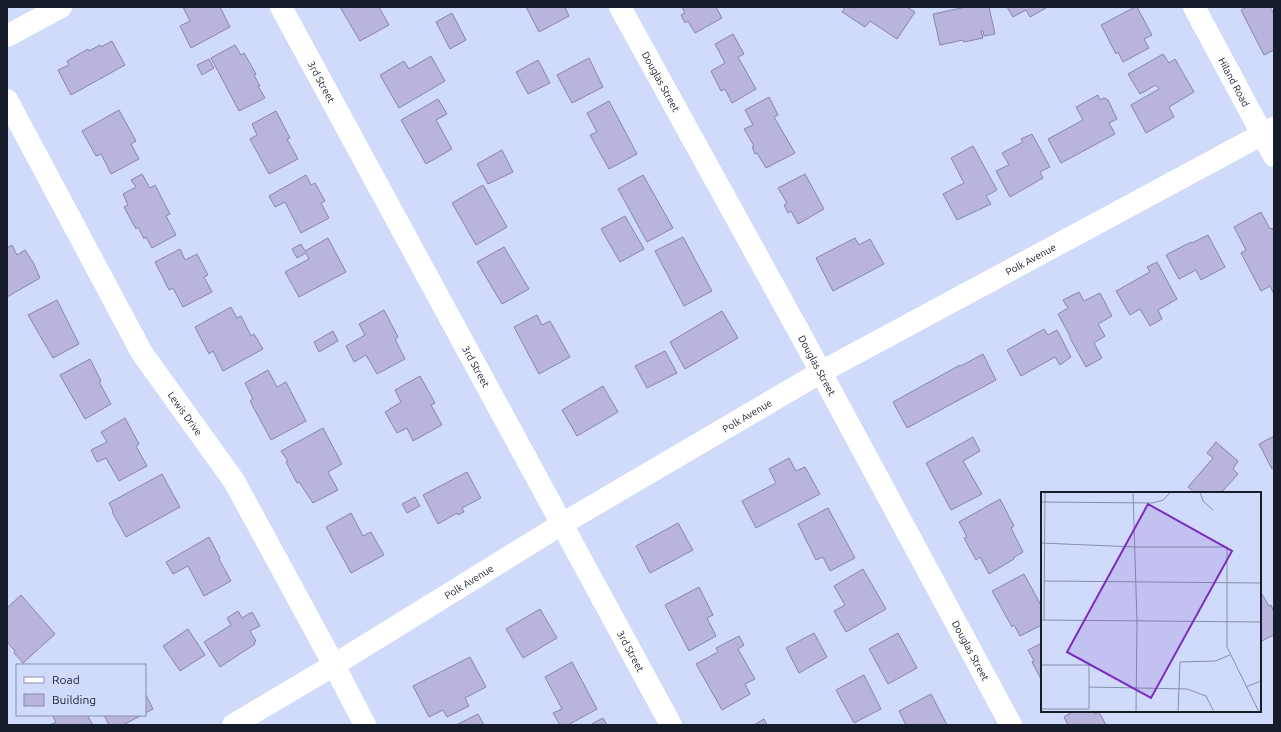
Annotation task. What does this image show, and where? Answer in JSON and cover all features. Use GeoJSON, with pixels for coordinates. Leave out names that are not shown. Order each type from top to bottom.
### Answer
{"type":"FeatureCollection","features":[{"type":"Feature","properties":{"kind":"street"},"geometry":{"type":"LineString","coordinates":[[7,36],[61,7]]}},
{"type":"Feature","properties":{"kind":"street","name":"3rd Street"},"geometry":{"type":"LineString","coordinates":[[281,7],[671,725]]}},
{"type":"Feature","properties":{"kind":"street","name":"Douglas Street"},"geometry":{"type":"LineString","coordinates":[[620,7],[821,372],[1011,725]]}},
{"type":"Feature","properties":{"kind":"street","name":"Hiland Road"},"geometry":{"type":"LineString","coordinates":[[1194,7],[1268,131],[1274,156]]}},
{"type":"Feature","properties":{"kind":"street","name":"Lewis Drive"},"geometry":{"type":"LineString","coordinates":[[7,100],[142,353],[234,481],[365,725]]}},
{"type":"Feature","properties":{"kind":"street","name":"Polk Avenue"},"geometry":{"type":"LineString","coordinates":[[233,725],[334,666],[562,524],[821,372],[1268,131]]}},
{"type":"Feature","properties":{"kind":"building"},"geometry":{"type":"Polygon","coordinates":[[[183,7],[220,7],[230,27],[191,48],[180,26],[190,21],[183,7]]]}},
{"type":"Feature","properties":{"kind":"building"},"geometry":{"type":"Polygon","coordinates":[[[340,7],[379,7],[389,25],[360,41],[340,7]]]}},
{"type":"Feature","properties":{"kind":"building"},"geometry":{"type":"Polygon","coordinates":[[[526,7],[565,7],[569,16],[539,32],[526,7]]]}},
{"type":"Feature","properties":{"kind":"building"},"geometry":{"type":"Polygon","coordinates":[[[682,7],[716,7],[722,18],[695,33],[688,21],[685,23],[681,15],[685,13],[682,7]]]}},
{"type":"Feature","properties":{"kind":"building"},"geometry":{"type":"Polygon","coordinates":[[[845,7],[907,7],[915,12],[897,39],[870,21],[865,27],[842,12],[845,7]]]}},
{"type":"Feature","properties":{"kind":"building"},"geometry":{"type":"Polygon","coordinates":[[[966,7],[989,7],[995,34],[984,36],[983,31],[981,31],[983,38],[964,42],[963,40],[940,45],[933,14],[966,7]]]}},
{"type":"Feature","properties":{"kind":"building"},"geometry":{"type":"Polygon","coordinates":[[[1007,7],[1046,8],[1030,17],[1026,10],[1013,17],[1007,7]]]}},
{"type":"Feature","properties":{"kind":"building"},"geometry":{"type":"Polygon","coordinates":[[[1137,7],[1152,35],[1144,39],[1149,48],[1123,62],[1118,52],[1116,54],[1101,25],[1137,7]]]}},
{"type":"Feature","properties":{"kind":"building"},"geometry":{"type":"Polygon","coordinates":[[[1247,7],[1270,7],[1274,14],[1274,50],[1264,55],[1241,10],[1247,7]]]}},
{"type":"Feature","properties":{"kind":"building"},"geometry":{"type":"Polygon","coordinates":[[[452,13],[466,40],[450,49],[436,22],[452,13]]]}},
{"type":"Feature","properties":{"kind":"building"},"geometry":{"type":"Polygon","coordinates":[[[733,34],[744,54],[738,57],[756,89],[732,103],[725,89],[721,91],[711,71],[725,63],[715,44],[733,34]]]}},
{"type":"Feature","properties":{"kind":"building"},"geometry":{"type":"Polygon","coordinates":[[[112,41],[125,65],[71,95],[58,70],[69,65],[67,61],[88,49],[89,51],[100,45],[101,47],[112,41]]]}},
{"type":"Feature","properties":{"kind":"building"},"geometry":{"type":"Polygon","coordinates":[[[235,45],[241,55],[244,53],[256,74],[254,75],[260,86],[258,86],[265,98],[239,111],[211,58],[235,45]]]}},
{"type":"Feature","properties":{"kind":"building"},"geometry":{"type":"Polygon","coordinates":[[[1163,54],[1169,63],[1175,59],[1194,92],[1169,107],[1174,117],[1146,133],[1131,105],[1159,89],[1156,85],[1140,94],[1128,74],[1163,54]]]}},
{"type":"Feature","properties":{"kind":"building"},"geometry":{"type":"Polygon","coordinates":[[[431,56],[445,81],[399,108],[380,75],[404,61],[409,69],[431,56]]]}},
{"type":"Feature","properties":{"kind":"building"},"geometry":{"type":"Polygon","coordinates":[[[589,58],[603,87],[572,103],[557,75],[589,58]]]}},
{"type":"Feature","properties":{"kind":"building"},"geometry":{"type":"Polygon","coordinates":[[[209,59],[214,68],[202,75],[197,65],[209,59]]]}},
{"type":"Feature","properties":{"kind":"building"},"geometry":{"type":"Polygon","coordinates":[[[538,60],[550,83],[528,94],[516,72],[538,60]]]}},
{"type":"Feature","properties":{"kind":"building"},"geometry":{"type":"Polygon","coordinates":[[[1098,95],[1100,100],[1104,98],[1108,100],[1117,119],[1109,123],[1115,134],[1061,163],[1048,139],[1083,120],[1076,107],[1098,95]]]}},
{"type":"Feature","properties":{"kind":"building"},"geometry":{"type":"Polygon","coordinates":[[[769,97],[778,115],[774,117],[795,153],[766,168],[757,153],[755,154],[752,147],[754,146],[744,129],[753,125],[745,110],[769,97]]]}},
{"type":"Feature","properties":{"kind":"building"},"geometry":{"type":"Polygon","coordinates":[[[438,99],[447,114],[436,120],[452,149],[426,164],[401,120],[438,99]]]}},
{"type":"Feature","properties":{"kind":"building"},"geometry":{"type":"Polygon","coordinates":[[[609,101],[637,154],[609,169],[590,135],[597,132],[587,113],[609,101]]]}},
{"type":"Feature","properties":{"kind":"building"},"geometry":{"type":"Polygon","coordinates":[[[119,110],[136,141],[131,144],[139,159],[111,174],[101,154],[96,156],[82,131],[119,110]]]}},
{"type":"Feature","properties":{"kind":"building"},"geometry":{"type":"Polygon","coordinates":[[[276,111],[290,138],[287,139],[298,159],[269,174],[250,139],[257,135],[252,124],[276,111]]]}},
{"type":"Feature","properties":{"kind":"building"},"geometry":{"type":"Polygon","coordinates":[[[1032,134],[1050,167],[1040,172],[1043,178],[1010,197],[996,171],[1009,165],[1002,153],[1023,142],[1021,139],[1032,134]]]}},
{"type":"Feature","properties":{"kind":"building"},"geometry":{"type":"Polygon","coordinates":[[[973,146],[997,190],[986,196],[991,204],[957,220],[943,194],[964,183],[951,158],[973,146]]]}},
{"type":"Feature","properties":{"kind":"building"},"geometry":{"type":"Polygon","coordinates":[[[502,150],[513,172],[488,184],[477,164],[502,150]]]}},
{"type":"Feature","properties":{"kind":"building"},"geometry":{"type":"Polygon","coordinates":[[[142,174],[150,188],[155,185],[170,214],[166,216],[176,235],[152,248],[146,237],[144,239],[138,227],[136,229],[124,207],[128,205],[123,194],[136,187],[131,180],[142,174]]]}},
{"type":"Feature","properties":{"kind":"building"},"geometry":{"type":"Polygon","coordinates":[[[805,174],[824,209],[798,224],[791,211],[788,213],[784,205],[787,203],[778,188],[805,174]]]}},
{"type":"Feature","properties":{"kind":"building"},"geometry":{"type":"Polygon","coordinates":[[[306,175],[311,185],[315,183],[325,201],[321,203],[329,218],[301,233],[285,202],[275,207],[269,196],[306,175]]]}},
{"type":"Feature","properties":{"kind":"building"},"geometry":{"type":"Polygon","coordinates":[[[643,175],[673,228],[647,242],[618,189],[643,175]]]}},
{"type":"Feature","properties":{"kind":"building"},"geometry":{"type":"Polygon","coordinates":[[[483,185],[507,227],[476,245],[452,203],[483,185]]]}},
{"type":"Feature","properties":{"kind":"building"},"geometry":{"type":"Polygon","coordinates":[[[1261,212],[1270,229],[1272,228],[1274,232],[1274,294],[1270,286],[1261,291],[1241,253],[1246,250],[1234,227],[1261,212]]]}},
{"type":"Feature","properties":{"kind":"building"},"geometry":{"type":"Polygon","coordinates":[[[625,216],[644,249],[620,262],[601,229],[625,216]]]}},
{"type":"Feature","properties":{"kind":"building"},"geometry":{"type":"Polygon","coordinates":[[[1208,235],[1225,267],[1201,280],[1196,270],[1179,279],[1166,255],[1208,235]]]}},
{"type":"Feature","properties":{"kind":"building"},"geometry":{"type":"Polygon","coordinates":[[[683,237],[712,291],[684,306],[655,251],[683,237]]]}},
{"type":"Feature","properties":{"kind":"building"},"geometry":{"type":"Polygon","coordinates":[[[328,238],[346,272],[299,297],[285,272],[309,259],[306,253],[297,258],[292,249],[301,244],[305,251],[328,238]]]}},
{"type":"Feature","properties":{"kind":"building"},"geometry":{"type":"Polygon","coordinates":[[[855,238],[859,245],[870,239],[884,264],[833,291],[816,258],[855,238]]]}},
{"type":"Feature","properties":{"kind":"building"},"geometry":{"type":"Polygon","coordinates":[[[12,245],[17,255],[25,250],[34,264],[40,278],[7,297],[7,248],[12,245]]]}},
{"type":"Feature","properties":{"kind":"building"},"geometry":{"type":"Polygon","coordinates":[[[504,247],[529,289],[502,304],[477,262],[504,247]]]}},
{"type":"Feature","properties":{"kind":"building"},"geometry":{"type":"Polygon","coordinates":[[[180,249],[185,260],[197,254],[208,275],[204,277],[212,292],[183,307],[173,288],[169,290],[155,262],[180,249]]]}},
{"type":"Feature","properties":{"kind":"building"},"geometry":{"type":"Polygon","coordinates":[[[1157,262],[1177,299],[1158,310],[1162,319],[1150,326],[1140,309],[1130,315],[1116,291],[1150,272],[1147,267],[1157,262]]]}},
{"type":"Feature","properties":{"kind":"building"},"geometry":{"type":"Polygon","coordinates":[[[1079,292],[1084,301],[1100,293],[1112,316],[1098,324],[1105,336],[1094,343],[1102,358],[1086,367],[1058,314],[1068,308],[1063,300],[1079,292]]]}},
{"type":"Feature","properties":{"kind":"building"},"geometry":{"type":"Polygon","coordinates":[[[57,300],[79,344],[53,358],[28,315],[57,300]]]}},
{"type":"Feature","properties":{"kind":"building"},"geometry":{"type":"Polygon","coordinates":[[[231,307],[237,318],[241,316],[251,336],[254,334],[263,349],[223,371],[213,351],[209,354],[195,327],[231,307]]]}},
{"type":"Feature","properties":{"kind":"building"},"geometry":{"type":"Polygon","coordinates":[[[384,310],[398,337],[395,339],[405,359],[377,374],[366,355],[354,362],[346,346],[365,335],[359,324],[384,310]]]}},
{"type":"Feature","properties":{"kind":"building"},"geometry":{"type":"Polygon","coordinates":[[[722,311],[738,338],[685,369],[670,342],[722,311]]]}},
{"type":"Feature","properties":{"kind":"building"},"geometry":{"type":"Polygon","coordinates":[[[537,315],[542,325],[550,321],[570,357],[539,374],[514,327],[537,315]]]}},
{"type":"Feature","properties":{"kind":"building"},"geometry":{"type":"Polygon","coordinates":[[[1044,329],[1048,335],[1057,330],[1071,357],[1060,365],[1055,357],[1021,376],[1007,350],[1044,329]]]}},
{"type":"Feature","properties":{"kind":"building"},"geometry":{"type":"Polygon","coordinates":[[[333,331],[338,341],[319,352],[314,342],[333,331]]]}},
{"type":"Feature","properties":{"kind":"building"},"geometry":{"type":"Polygon","coordinates":[[[665,351],[677,373],[647,388],[635,366],[665,351]]]}},
{"type":"Feature","properties":{"kind":"building"},"geometry":{"type":"Polygon","coordinates":[[[983,354],[996,380],[907,428],[893,402],[983,354]]]}},
{"type":"Feature","properties":{"kind":"building"},"geometry":{"type":"Polygon","coordinates":[[[90,359],[101,381],[99,382],[111,404],[85,419],[60,375],[90,359]]]}},
{"type":"Feature","properties":{"kind":"building"},"geometry":{"type":"Polygon","coordinates":[[[268,370],[277,387],[286,382],[306,421],[271,440],[250,401],[253,399],[245,383],[268,370]]]}},
{"type":"Feature","properties":{"kind":"building"},"geometry":{"type":"Polygon","coordinates":[[[420,376],[435,403],[431,405],[442,425],[413,441],[407,428],[397,433],[385,412],[401,402],[395,390],[420,376]]]}},
{"type":"Feature","properties":{"kind":"building"},"geometry":{"type":"Polygon","coordinates":[[[603,386],[618,412],[577,436],[562,410],[603,386]]]}},
{"type":"Feature","properties":{"kind":"building"},"geometry":{"type":"Polygon","coordinates":[[[125,418],[139,444],[136,446],[147,466],[119,481],[106,458],[97,462],[91,450],[107,442],[101,432],[125,418]]]}},
{"type":"Feature","properties":{"kind":"building"},"geometry":{"type":"Polygon","coordinates":[[[323,428],[342,464],[328,472],[338,490],[313,503],[299,482],[297,483],[286,462],[288,461],[281,451],[323,428]]]}},
{"type":"Feature","properties":{"kind":"building"},"geometry":{"type":"Polygon","coordinates":[[[1274,436],[1274,468],[1272,469],[1259,444],[1274,436]]]}},
{"type":"Feature","properties":{"kind":"building"},"geometry":{"type":"Polygon","coordinates":[[[973,437],[980,451],[963,461],[982,494],[951,510],[926,463],[973,437]]]}},
{"type":"Feature","properties":{"kind":"building"},"geometry":{"type":"Polygon","coordinates":[[[1216,442],[1238,461],[1233,469],[1238,474],[1222,492],[1194,492],[1188,487],[1213,458],[1207,453],[1216,442]]]}},
{"type":"Feature","properties":{"kind":"building"},"geometry":{"type":"Polygon","coordinates":[[[789,458],[796,471],[805,467],[820,494],[756,528],[742,501],[776,483],[769,469],[789,458]]]}},
{"type":"Feature","properties":{"kind":"building"},"geometry":{"type":"Polygon","coordinates":[[[467,472],[481,498],[462,508],[464,512],[458,515],[457,513],[438,524],[423,495],[467,472]]]}},
{"type":"Feature","properties":{"kind":"building"},"geometry":{"type":"Polygon","coordinates":[[[162,474],[180,507],[126,537],[112,512],[113,511],[109,503],[162,474]]]}},
{"type":"Feature","properties":{"kind":"building"},"geometry":{"type":"Polygon","coordinates":[[[415,497],[420,506],[407,513],[402,504],[415,497]]]}},
{"type":"Feature","properties":{"kind":"building"},"geometry":{"type":"Polygon","coordinates":[[[1000,499],[1014,526],[1011,528],[1023,552],[989,574],[980,557],[976,560],[964,538],[967,537],[959,522],[1000,499]]]}},
{"type":"Feature","properties":{"kind":"building"},"geometry":{"type":"Polygon","coordinates":[[[828,508],[855,558],[830,571],[823,557],[816,560],[798,524],[828,508]]]}},
{"type":"Feature","properties":{"kind":"building"},"geometry":{"type":"Polygon","coordinates":[[[351,513],[363,536],[371,532],[384,555],[351,573],[326,527],[351,513]]]}},
{"type":"Feature","properties":{"kind":"building"},"geometry":{"type":"Polygon","coordinates":[[[678,523],[693,550],[650,573],[636,546],[678,523]]]}},
{"type":"Feature","properties":{"kind":"building"},"geometry":{"type":"Polygon","coordinates":[[[209,537],[231,581],[204,596],[188,566],[173,574],[166,562],[209,537]]]}},
{"type":"Feature","properties":{"kind":"building"},"geometry":{"type":"Polygon","coordinates":[[[863,569],[886,609],[846,632],[834,611],[845,605],[834,586],[863,569]]]}},
{"type":"Feature","properties":{"kind":"building"},"geometry":{"type":"Polygon","coordinates":[[[1024,574],[1041,605],[1041,626],[1020,636],[1014,625],[1012,627],[992,591],[1024,574]]]}},
{"type":"Feature","properties":{"kind":"building"},"geometry":{"type":"Polygon","coordinates":[[[699,587],[713,615],[707,618],[716,636],[689,651],[665,605],[699,587]]]}},
{"type":"Feature","properties":{"kind":"building"},"geometry":{"type":"Polygon","coordinates":[[[1261,593],[1269,606],[1271,605],[1274,612],[1274,635],[1261,642],[1261,593]]]}},
{"type":"Feature","properties":{"kind":"building"},"geometry":{"type":"Polygon","coordinates":[[[21,595],[55,634],[23,663],[7,642],[7,608],[21,595]]]}},
{"type":"Feature","properties":{"kind":"building"},"geometry":{"type":"Polygon","coordinates":[[[540,609],[557,638],[523,658],[506,629],[540,609]]]}},
{"type":"Feature","properties":{"kind":"building"},"geometry":{"type":"Polygon","coordinates":[[[238,611],[242,618],[252,612],[260,626],[250,631],[256,641],[254,642],[255,644],[220,667],[204,642],[231,625],[227,618],[238,611]]]}},
{"type":"Feature","properties":{"kind":"building"},"geometry":{"type":"Polygon","coordinates":[[[188,629],[205,655],[180,671],[163,646],[188,629]]]}},
{"type":"Feature","properties":{"kind":"building"},"geometry":{"type":"Polygon","coordinates":[[[814,633],[827,657],[799,673],[786,648],[814,633]]]}},
{"type":"Feature","properties":{"kind":"building"},"geometry":{"type":"Polygon","coordinates":[[[898,633],[917,668],[888,684],[869,649],[898,633]]]}},
{"type":"Feature","properties":{"kind":"building"},"geometry":{"type":"Polygon","coordinates":[[[739,636],[744,645],[738,649],[755,679],[745,684],[750,694],[722,710],[696,664],[718,652],[716,648],[739,636]]]}},
{"type":"Feature","properties":{"kind":"building"},"geometry":{"type":"Polygon","coordinates":[[[1041,644],[1041,679],[1032,662],[1034,661],[1028,650],[1041,644]]]}},
{"type":"Feature","properties":{"kind":"building"},"geometry":{"type":"Polygon","coordinates":[[[470,657],[486,687],[465,698],[469,706],[447,717],[443,710],[429,717],[413,686],[470,657]]]}},
{"type":"Feature","properties":{"kind":"building"},"geometry":{"type":"Polygon","coordinates":[[[572,662],[597,709],[568,725],[560,725],[553,713],[562,709],[545,677],[572,662]]]}},
{"type":"Feature","properties":{"kind":"building"},"geometry":{"type":"Polygon","coordinates":[[[864,675],[881,709],[854,723],[836,690],[864,675]]]}},
{"type":"Feature","properties":{"kind":"building"},"geometry":{"type":"Polygon","coordinates":[[[931,694],[947,725],[906,725],[899,711],[931,694]]]}},
{"type":"Feature","properties":{"kind":"building"},"geometry":{"type":"Polygon","coordinates":[[[146,695],[153,709],[146,712],[146,695]]]}},
{"type":"Feature","properties":{"kind":"building"},"geometry":{"type":"Polygon","coordinates":[[[1072,712],[1094,712],[1095,714],[1099,712],[1106,725],[1068,725],[1064,717],[1072,712]]]}},
{"type":"Feature","properties":{"kind":"building"},"geometry":{"type":"Polygon","coordinates":[[[478,714],[484,725],[456,725],[478,714]]]}},
{"type":"Feature","properties":{"kind":"building"},"geometry":{"type":"Polygon","coordinates":[[[53,716],[88,716],[93,725],[50,725],[56,722],[53,716]]]}},
{"type":"Feature","properties":{"kind":"building"},"geometry":{"type":"Polygon","coordinates":[[[104,716],[140,716],[123,725],[109,725],[104,716]]]}},
{"type":"Feature","properties":{"kind":"building"},"geometry":{"type":"Polygon","coordinates":[[[603,718],[607,725],[590,725],[603,718]]]}},
{"type":"Feature","properties":{"kind":"building"},"geometry":{"type":"Polygon","coordinates":[[[764,719],[767,725],[754,725],[764,719]]]}}]}
